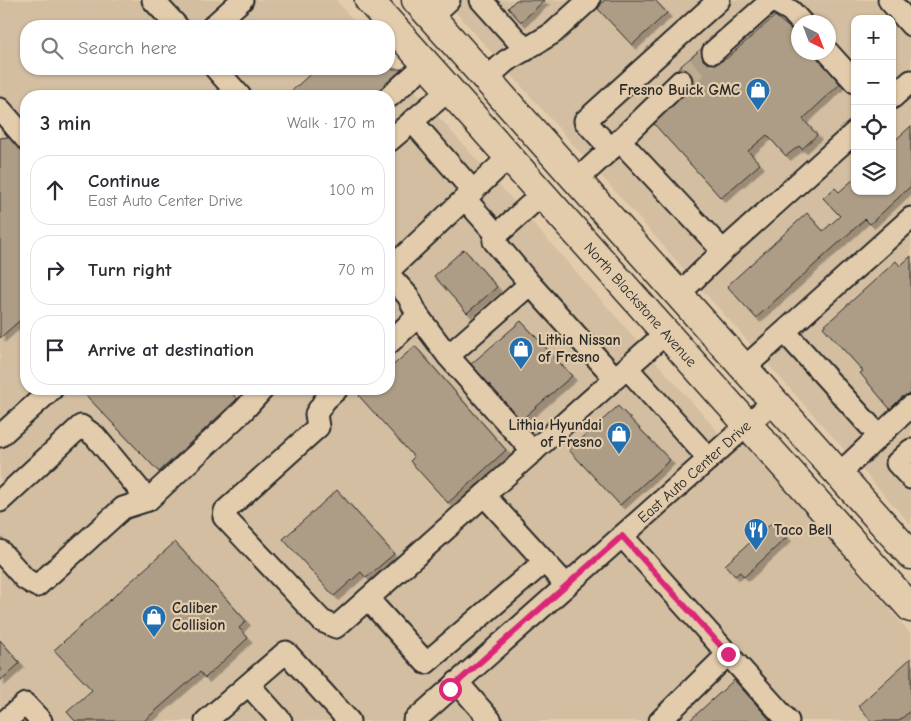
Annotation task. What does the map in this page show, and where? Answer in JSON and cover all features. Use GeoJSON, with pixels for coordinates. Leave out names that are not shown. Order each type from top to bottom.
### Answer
{"type":"FeatureCollection","features":[{"type":"Feature","properties":{"kind":"main road","name":"North Blackstone Avenue"},"geometry":{"type":"LineString","coordinates":[[369,0],[387,20]]}},
{"type":"Feature","properties":{"kind":"main road"},"geometry":{"type":"LineString","coordinates":[[432,6],[486,79],[911,555]]}},
{"type":"Feature","properties":{"kind":"main road","name":"North Blackstone Avenue"},"geometry":{"type":"LineString","coordinates":[[395,29],[911,608]]}},
{"type":"Feature","properties":{"kind":"street"},"geometry":{"type":"LineString","coordinates":[[154,0],[172,20]]}},
{"type":"Feature","properties":{"kind":"street"},"geometry":{"type":"LineString","coordinates":[[219,20],[242,0]]}},
{"type":"Feature","properties":{"kind":"street"},"geometry":{"type":"LineString","coordinates":[[482,0],[526,50]]}},
{"type":"Feature","properties":{"kind":"street"},"geometry":{"type":"LineString","coordinates":[[486,79],[506,61],[553,33],[589,0]]}},
{"type":"Feature","properties":{"kind":"street"},"geometry":{"type":"LineString","coordinates":[[719,0],[585,121],[614,146],[625,146],[723,251]]}},
{"type":"Feature","properties":{"kind":"street"},"geometry":{"type":"LineString","coordinates":[[713,52],[772,0],[795,15]]}},
{"type":"Feature","properties":{"kind":"street"},"geometry":{"type":"LineString","coordinates":[[889,0],[911,25]]}},
{"type":"Feature","properties":{"kind":"street"},"geometry":{"type":"LineString","coordinates":[[835,60],[851,78]]}},
{"type":"Feature","properties":{"kind":"street"},"geometry":{"type":"LineString","coordinates":[[395,92],[426,64]]}},
{"type":"Feature","properties":{"kind":"street"},"geometry":{"type":"LineString","coordinates":[[221,75],[235,90]]}},
{"type":"Feature","properties":{"kind":"street"},"geometry":{"type":"LineString","coordinates":[[577,180],[681,81]]}},
{"type":"Feature","properties":{"kind":"street"},"geometry":{"type":"LineString","coordinates":[[896,94],[911,81]]}},
{"type":"Feature","properties":{"kind":"street"},"geometry":{"type":"LineString","coordinates":[[395,136],[449,90]]}},
{"type":"Feature","properties":{"kind":"street"},"geometry":{"type":"LineString","coordinates":[[0,109],[20,132]]}},
{"type":"Feature","properties":{"kind":"street"},"geometry":{"type":"LineString","coordinates":[[412,121],[498,236]]}},
{"type":"Feature","properties":{"kind":"street"},"geometry":{"type":"LineString","coordinates":[[679,294],[723,251],[851,136]]}},
{"type":"Feature","properties":{"kind":"street"},"geometry":{"type":"LineString","coordinates":[[395,264],[509,157]]}},
{"type":"Feature","properties":{"kind":"street"},"geometry":{"type":"LineString","coordinates":[[542,194],[494,241],[530,284],[709,459]]}},
{"type":"Feature","properties":{"kind":"street"},"geometry":{"type":"LineString","coordinates":[[744,368],[911,218]]}},
{"type":"Feature","properties":{"kind":"street"},"geometry":{"type":"LineString","coordinates":[[395,282],[408,296],[418,316],[448,356],[533,452]]}},
{"type":"Feature","properties":{"kind":"street"},"geometry":{"type":"LineString","coordinates":[[448,356],[530,284]]}},
{"type":"Feature","properties":{"kind":"street"},"geometry":{"type":"LineString","coordinates":[[395,337],[418,316]]}},
{"type":"Feature","properties":{"kind":"street"},"geometry":{"type":"LineString","coordinates":[[785,332],[879,436]]}},
{"type":"Feature","properties":{"kind":"street"},"geometry":{"type":"LineString","coordinates":[[331,395],[325,400],[316,414],[318,427],[225,511],[224,517],[322,621],[336,627],[666,333]]}},
{"type":"Feature","properties":{"kind":"street"},"geometry":{"type":"LineString","coordinates":[[0,436],[45,395]]}},
{"type":"Feature","properties":{"kind":"street"},"geometry":{"type":"LineString","coordinates":[[0,551],[25,578],[37,586],[123,508],[148,500],[258,395]]}},
{"type":"Feature","properties":{"kind":"street","name":"East Auto Center Drive"},"geometry":{"type":"LineString","coordinates":[[414,721],[774,401]]}},
{"type":"Feature","properties":{"kind":"street"},"geometry":{"type":"LineString","coordinates":[[839,474],[911,406]]}},
{"type":"Feature","properties":{"kind":"street"},"geometry":{"type":"LineString","coordinates":[[0,501],[81,426],[95,436],[148,500]]}},
{"type":"Feature","properties":{"kind":"street"},"geometry":{"type":"LineString","coordinates":[[911,450],[897,463],[911,478]]}},
{"type":"Feature","properties":{"kind":"street"},"geometry":{"type":"LineString","coordinates":[[484,495],[566,585]]}},
{"type":"Feature","properties":{"kind":"street"},"geometry":{"type":"LineString","coordinates":[[622,536],[788,721]]}},
{"type":"Feature","properties":{"kind":"street"},"geometry":{"type":"LineString","coordinates":[[426,663],[466,632],[544,562]]}},
{"type":"Feature","properties":{"kind":"street"},"geometry":{"type":"LineString","coordinates":[[368,599],[426,663],[491,721]]}},
{"type":"Feature","properties":{"kind":"street"},"geometry":{"type":"LineString","coordinates":[[206,721],[286,652],[349,721]]}},
{"type":"Feature","properties":{"kind":"street"},"geometry":{"type":"LineString","coordinates":[[660,721],[728,654]]}},
{"type":"Feature","properties":{"kind":"street"},"geometry":{"type":"LineString","coordinates":[[249,685],[282,721]]}},
{"type":"Feature","properties":{"kind":"street"},"geometry":{"type":"LineString","coordinates":[[5,721],[25,704],[41,721]]}},
{"type":"Feature","properties":{"kind":"shaded area"},"geometry":{"type":"Polygon","coordinates":[[[0,0],[336,0],[353,20],[20,20],[20,75],[395,75],[395,68],[728,443],[739,437],[911,634],[911,721],[0,721],[0,0]]]}},
{"type":"Feature","properties":{"kind":"shaded area"},"geometry":{"type":"Polygon","coordinates":[[[445,0],[911,0],[911,525],[445,0]]]}},
{"type":"Feature","properties":{"kind":"building"},"geometry":{"type":"Polygon","coordinates":[[[516,0],[545,0],[521,22],[508,8],[516,0]]]}},
{"type":"Feature","properties":{"kind":"building"},"geometry":{"type":"Polygon","coordinates":[[[604,0],[655,0],[667,13],[632,45],[598,9],[604,0]]]}},
{"type":"Feature","properties":{"kind":"building"},"geometry":{"type":"Polygon","coordinates":[[[775,16],[791,29],[791,60],[820,60],[840,84],[803,119],[817,135],[802,149],[799,146],[786,156],[767,135],[748,151],[760,164],[721,198],[654,124],[693,85],[693,78],[690,72],[684,69],[676,70],[701,49],[703,60],[709,64],[716,64],[727,58],[775,16]]]}},
{"type":"Feature","properties":{"kind":"building"},"geometry":{"type":"Polygon","coordinates":[[[395,69],[402,69],[380,90],[293,90],[309,75],[395,75],[395,69]]]}},
{"type":"Feature","properties":{"kind":"building"},"geometry":{"type":"Polygon","coordinates":[[[911,126],[911,186],[870,224],[865,219],[756,318],[727,286],[807,213],[823,231],[840,216],[823,198],[835,188],[839,192],[851,182],[851,195],[896,195],[896,139],[911,126]]]}},
{"type":"Feature","properties":{"kind":"building"},"geometry":{"type":"Polygon","coordinates":[[[8,137],[20,148],[20,320],[0,338],[0,138],[8,137]]]}},
{"type":"Feature","properties":{"kind":"building"},"geometry":{"type":"Polygon","coordinates":[[[464,249],[497,287],[467,313],[434,276],[464,249]]]}},
{"type":"Feature","properties":{"kind":"building"},"geometry":{"type":"Polygon","coordinates":[[[911,256],[911,394],[902,397],[890,409],[860,373],[863,371],[823,327],[896,261],[900,266],[911,256]]]}},
{"type":"Feature","properties":{"kind":"building","name":"Lithia Nissan of Fresno"},"geometry":{"type":"Polygon","coordinates":[[[521,321],[572,376],[521,420],[471,364],[521,321]]]}},
{"type":"Feature","properties":{"kind":"building"},"geometry":{"type":"Polygon","coordinates":[[[415,346],[506,450],[448,503],[410,461],[414,457],[359,396],[395,395],[395,364],[415,346]]]}},
{"type":"Feature","properties":{"kind":"building"},"geometry":{"type":"Polygon","coordinates":[[[86,395],[233,395],[237,399],[159,472],[86,395]]]}},
{"type":"Feature","properties":{"kind":"building","name":"Lithia Hyundai of Fresno"},"geometry":{"type":"Polygon","coordinates":[[[618,406],[670,460],[620,505],[569,450],[618,406]]]}},
{"type":"Feature","properties":{"kind":"building"},"geometry":{"type":"Polygon","coordinates":[[[337,490],[394,554],[366,578],[361,572],[334,596],[283,539],[337,490]]]}},
{"type":"Feature","properties":{"kind":"building","name":"Taco Bell"},"geometry":{"type":"Polygon","coordinates":[[[773,522],[787,537],[744,577],[740,572],[735,576],[725,565],[773,522]]]}},
{"type":"Feature","properties":{"kind":"building"},"geometry":{"type":"Polygon","coordinates":[[[175,542],[246,621],[239,628],[248,638],[205,678],[200,672],[144,721],[75,721],[67,712],[92,690],[54,650],[175,542]]]}},
{"type":"Feature","properties":{"kind":"building"},"geometry":{"type":"Polygon","coordinates":[[[0,640],[20,663],[0,681],[0,640]]]}},
{"type":"Feature","properties":{"kind":"building"},"geometry":{"type":"Polygon","coordinates":[[[911,658],[911,710],[899,721],[871,721],[858,706],[911,658]]]}},
{"type":"Feature","properties":{"kind":"building"},"geometry":{"type":"Polygon","coordinates":[[[734,680],[771,721],[689,721],[734,680]]]}},
{"type":"Feature","properties":{"kind":"tunnel"},"geometry":{"type":"LineString","coordinates":[[681,81],[713,52]]}},
{"type":"Feature","properties":{"kind":"place","name":"Fresno Buick GMC"},"geometry":{"type":"Point","coordinates":[758,111]}},
{"type":"Feature","properties":{"kind":"place","name":"Lithia Nissan of Fresno"},"geometry":{"type":"Point","coordinates":[521,370]}},
{"type":"Feature","properties":{"kind":"place","name":"Lithia Hyundai of Fresno"},"geometry":{"type":"Point","coordinates":[619,455]}},
{"type":"Feature","properties":{"kind":"place","name":"Taco Bell"},"geometry":{"type":"Point","coordinates":[756,551]}},
{"type":"Feature","properties":{"kind":"place","name":"Caliber Collision"},"geometry":{"type":"Point","coordinates":[154,638]}},
{"type":"Feature","properties":{"kind":"route"},"geometry":{"type":"LineString","coordinates":[[450,689],[622,536],[728,654]]}}]}
